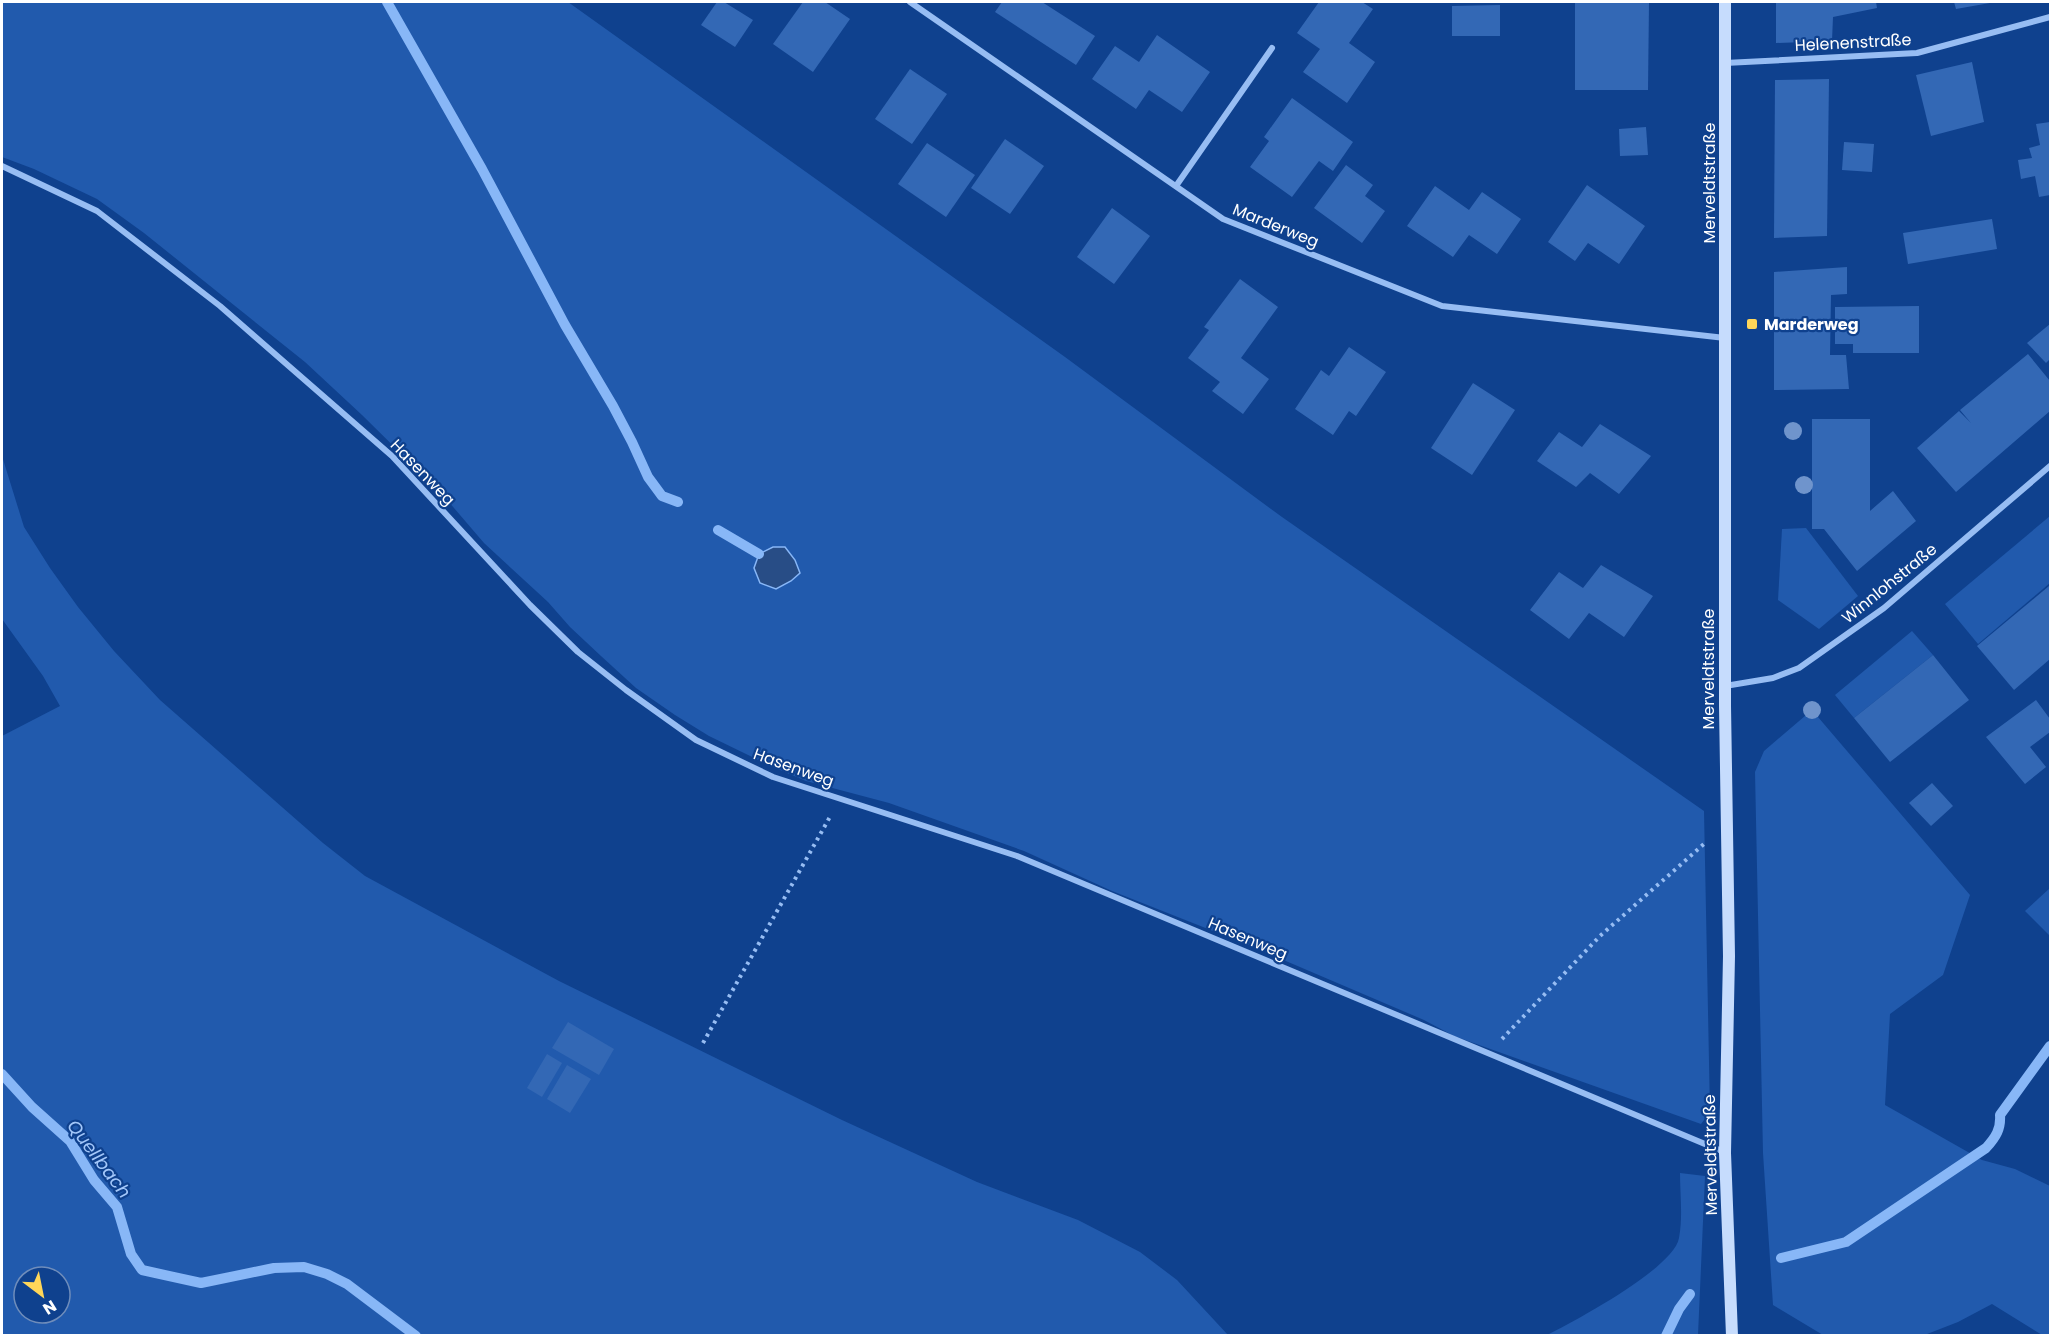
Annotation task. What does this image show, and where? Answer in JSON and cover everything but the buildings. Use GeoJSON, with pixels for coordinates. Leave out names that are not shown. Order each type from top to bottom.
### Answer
{"type":"FeatureCollection","features":[{"type":"Feature","properties":{"kind":"main road","name":"Merveldtstraße"},"geometry":{"type":"LineString","coordinates":[[1725,2],[1725,686],[1729,956],[1725,1153],[1732,1335]]}},
{"type":"Feature","properties":{"kind":"street","name":"Marderweg"},"geometry":{"type":"LineString","coordinates":[[910,2],[1223,219],[1442,306],[1725,338]]}},
{"type":"Feature","properties":{"kind":"street","name":"Helenenstraße"},"geometry":{"type":"LineString","coordinates":[[1725,63],[1917,52],[2050,17]]}},
{"type":"Feature","properties":{"kind":"street"},"geometry":{"type":"LineString","coordinates":[[1176,186],[1272,48]]}},
{"type":"Feature","properties":{"kind":"street","name":"Hasenweg"},"geometry":{"type":"LineString","coordinates":[[2,166],[98,211],[220,306],[392,456],[530,605],[578,652],[696,740],[773,777],[1017,856],[1725,1153]]}},
{"type":"Feature","properties":{"kind":"street","name":"Winnlohstraße"},"geometry":{"type":"LineString","coordinates":[[1725,686],[1773,678],[1799,668],[1884,608],[2050,466]]}},
{"type":"Feature","properties":{"kind":"path"},"geometry":{"type":"LineString","coordinates":[[703,1043],[840,798]]}},
{"type":"Feature","properties":{"kind":"path"},"geometry":{"type":"LineString","coordinates":[[1489,1053],[1600,936],[1727,824]]}},
{"type":"Feature","properties":{"kind":"shaded area"},"geometry":{"type":"Polygon","coordinates":[[[2,2],[568,2],[1065,357],[1282,517],[1704,811],[1710,1112],[1701,1124],[1454,1036],[1424,1020],[1251,946],[1112,891],[1024,851],[889,803],[806,781],[709,736],[675,715],[636,688],[570,627],[548,602],[484,543],[442,494],[305,362],[144,233],[97,199],[34,169],[2,157],[2,2]]]}},
{"type":"Feature","properties":{"kind":"shaded area"},"geometry":{"type":"Polygon","coordinates":[[[2,456],[24,527],[78,607],[114,651],[160,700],[323,843],[365,876],[559,981],[842,1120],[977,1182],[1078,1220],[1140,1252],[1177,1280],[1228,1335],[2,1335],[2,736],[60,706],[43,676],[2,619],[2,456]]]}},
{"type":"Feature","properties":{"kind":"shaded area"},"geometry":{"type":"Polygon","coordinates":[[[2050,516],[2050,583],[1978,644],[1945,604],[2050,516]]]}},
{"type":"Feature","properties":{"kind":"shaded area"},"geometry":{"type":"Polygon","coordinates":[[[1806,528],[1858,596],[1819,629],[1778,600],[1782,529],[1806,528]]]}},
{"type":"Feature","properties":{"kind":"shaded area"},"geometry":{"type":"Polygon","coordinates":[[[773,547],[785,547],[795,560],[800,573],[776,589],[760,583],[754,568],[759,554],[773,547]]]}},
{"type":"Feature","properties":{"kind":"shaded area"},"geometry":{"type":"Polygon","coordinates":[[[1912,631],[1933,655],[1854,718],[1835,695],[1912,631]]]}},
{"type":"Feature","properties":{"kind":"shaded area"},"geometry":{"type":"Polygon","coordinates":[[[1812,710],[1970,895],[1943,975],[1890,1014],[1885,1105],[1982,1160],[2015,1169],[2050,1186],[2050,1335],[2042,1335],[1992,1304],[1958,1322],[1922,1336],[1823,1335],[1773,1305],[1763,1153],[1755,772],[1764,751],[1812,710]]]}},
{"type":"Feature","properties":{"kind":"shaded area"},"geometry":{"type":"Polygon","coordinates":[[[2050,888],[2050,936],[2025,911],[2050,888]]]}},
{"type":"Feature","properties":{"kind":"shaded area"},"geometry":{"type":"Polygon","coordinates":[[[1680,1173],[1705,1176],[1698,1335],[1547,1335],[1622,1292],[1660,1264],[1673,1250],[1680,1230],[1680,1173]]]}},
{"type":"Feature","properties":{"kind":"waterway"},"geometry":{"type":"LineString","coordinates":[[387,2],[482,169],[565,325],[613,406],[648,477],[662,496],[678,502]]}},
{"type":"Feature","properties":{"kind":"waterway"},"geometry":{"type":"LineString","coordinates":[[718,530],[759,554]]}},
{"type":"Feature","properties":{"kind":"waterway"},"geometry":{"type":"LineString","coordinates":[[1781,1258],[1846,1242],[1986,1148],[1997,1133],[2000,1115],[2050,1046]]}},
{"type":"Feature","properties":{"kind":"waterway","name":"Quellbach"},"geometry":{"type":"LineString","coordinates":[[2,1074],[32,1107],[70,1141],[94,1180],[117,1207],[131,1254],[142,1270],[201,1283],[274,1268],[304,1267],[327,1274],[347,1284],[416,1336]]}},
{"type":"Feature","properties":{"kind":"waterway"},"geometry":{"type":"LineString","coordinates":[[1666,1336],[1679,1309],[1690,1294]]}},
{"type":"Feature","properties":{"kind":"place","name":"Marderweg"},"geometry":{"type":"Point","coordinates":[1752,324]}}]}
